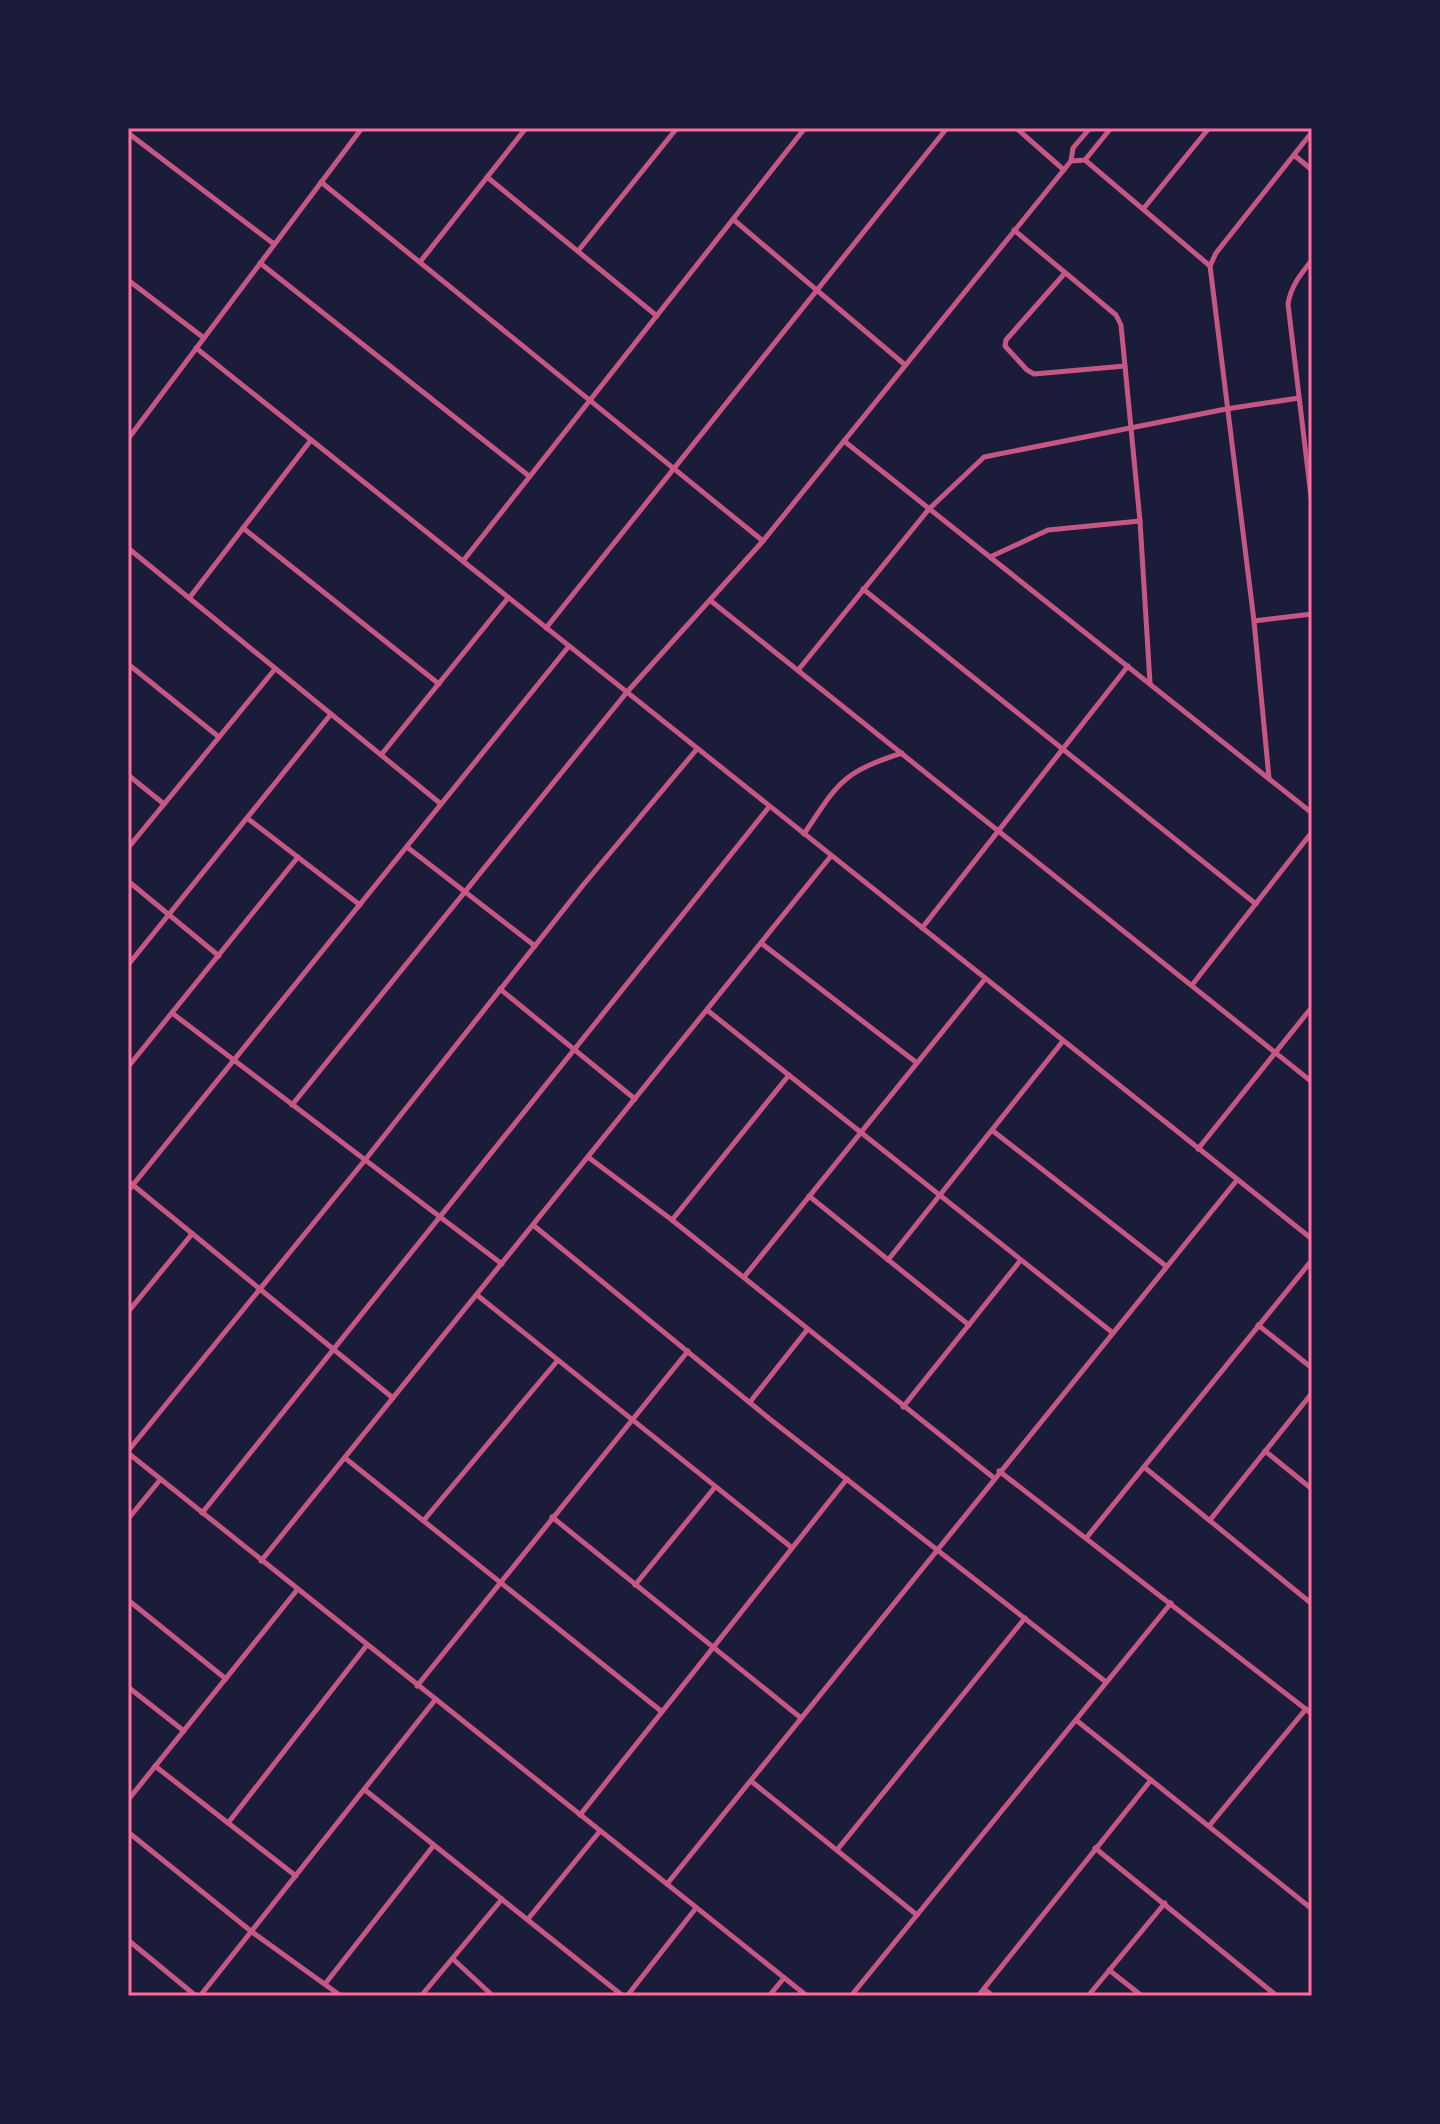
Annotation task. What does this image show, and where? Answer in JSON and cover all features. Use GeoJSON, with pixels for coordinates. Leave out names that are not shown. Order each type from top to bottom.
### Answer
{"type":"FeatureCollection","features":[{"type":"Feature","properties":{"kind":"street"},"geometry":{"type":"LineString","coordinates":[[128,439],[362,128]]}},
{"type":"Feature","properties":{"kind":"street"},"geometry":{"type":"LineString","coordinates":[[420,262],[526,128]]}},
{"type":"Feature","properties":{"kind":"street"},"geometry":{"type":"LineString","coordinates":[[578,251],[676,128]]}},
{"type":"Feature","properties":{"kind":"street"},"geometry":{"type":"LineString","coordinates":[[463,561],[805,128]]}},
{"type":"Feature","properties":{"kind":"street"},"geometry":{"type":"LineString","coordinates":[[546,628],[947,128]]}},
{"type":"Feature","properties":{"kind":"street"},"geometry":{"type":"LineString","coordinates":[[1016,128],[1064,170]]}},
{"type":"Feature","properties":{"kind":"street"},"geometry":{"type":"LineString","coordinates":[[292,1105],[627,692],[763,541],[1064,170],[1071,161],[1073,148],[1090,128]]}},
{"type":"Feature","properties":{"kind":"street"},"geometry":{"type":"LineString","coordinates":[[1085,160],[1111,128]]}},
{"type":"Feature","properties":{"kind":"street"},"geometry":{"type":"LineString","coordinates":[[1144,208],[1209,128]]}},
{"type":"Feature","properties":{"kind":"street"},"geometry":{"type":"LineString","coordinates":[[1269,778],[1254,621],[1210,266],[1216,253],[1312,132]]}},
{"type":"Feature","properties":{"kind":"street"},"geometry":{"type":"LineString","coordinates":[[128,133],[274,244]]}},
{"type":"Feature","properties":{"kind":"street"},"geometry":{"type":"LineString","coordinates":[[1294,155],[1312,170]]}},
{"type":"Feature","properties":{"kind":"street"},"geometry":{"type":"LineString","coordinates":[[1071,161],[1085,160],[1210,266]]}},
{"type":"Feature","properties":{"kind":"street"},"geometry":{"type":"LineString","coordinates":[[487,177],[657,316]]}},
{"type":"Feature","properties":{"kind":"street"},"geometry":{"type":"LineString","coordinates":[[321,182],[763,541]]}},
{"type":"Feature","properties":{"kind":"street"},"geometry":{"type":"LineString","coordinates":[[734,220],[904,364]]}},
{"type":"Feature","properties":{"kind":"street"},"geometry":{"type":"LineString","coordinates":[[1014,230],[1119,320],[1140,521],[1150,684]]}},
{"type":"Feature","properties":{"kind":"street"},"geometry":{"type":"LineString","coordinates":[[1312,260],[1296,280],[1288,304],[1299,398],[1308,444],[1312,505]]}},
{"type":"Feature","properties":{"kind":"street"},"geometry":{"type":"LineString","coordinates":[[260,263],[529,477]]}},
{"type":"Feature","properties":{"kind":"street"},"geometry":{"type":"LineString","coordinates":[[1065,273],[1006,340],[1005,346],[1034,374],[1125,366]]}},
{"type":"Feature","properties":{"kind":"street"},"geometry":{"type":"LineString","coordinates":[[128,280],[204,338]]}},
{"type":"Feature","properties":{"kind":"street"},"geometry":{"type":"LineString","coordinates":[[196,348],[1312,1239]]}},
{"type":"Feature","properties":{"kind":"street"},"geometry":{"type":"LineString","coordinates":[[799,669],[929,509],[977,462],[990,454],[1299,398]]}},
{"type":"Feature","properties":{"kind":"street"},"geometry":{"type":"LineString","coordinates":[[190,597],[311,440]]}},
{"type":"Feature","properties":{"kind":"street"},"geometry":{"type":"LineString","coordinates":[[844,441],[1312,813]]}},
{"type":"Feature","properties":{"kind":"street"},"geometry":{"type":"LineString","coordinates":[[990,557],[1048,530],[1140,521]]}},
{"type":"Feature","properties":{"kind":"street"},"geometry":{"type":"LineString","coordinates":[[243,528],[439,684]]}},
{"type":"Feature","properties":{"kind":"street"},"geometry":{"type":"LineString","coordinates":[[128,548],[441,804]]}},
{"type":"Feature","properties":{"kind":"street"},"geometry":{"type":"LineString","coordinates":[[863,589],[1256,904]]}},
{"type":"Feature","properties":{"kind":"street"},"geometry":{"type":"LineString","coordinates":[[381,755],[508,598]]}},
{"type":"Feature","properties":{"kind":"street"},"geometry":{"type":"LineString","coordinates":[[711,601],[1312,1082]]}},
{"type":"Feature","properties":{"kind":"street"},"geometry":{"type":"LineString","coordinates":[[1254,621],[1312,614]]}},
{"type":"Feature","properties":{"kind":"street"},"geometry":{"type":"LineString","coordinates":[[393,1398],[130,1186],[569,646]]}},
{"type":"Feature","properties":{"kind":"street"},"geometry":{"type":"LineString","coordinates":[[128,664],[219,737]]}},
{"type":"Feature","properties":{"kind":"street"},"geometry":{"type":"LineString","coordinates":[[922,928],[1128,666]]}},
{"type":"Feature","properties":{"kind":"street"},"geometry":{"type":"LineString","coordinates":[[128,848],[275,669]]}},
{"type":"Feature","properties":{"kind":"street"},"geometry":{"type":"LineString","coordinates":[[128,965],[331,714]]}},
{"type":"Feature","properties":{"kind":"street"},"geometry":{"type":"LineString","coordinates":[[697,749],[128,1452],[807,1996]]}},
{"type":"Feature","properties":{"kind":"street"},"geometry":{"type":"LineString","coordinates":[[804,834],[835,787],[846,777],[860,768],[902,753]]}},
{"type":"Feature","properties":{"kind":"street"},"geometry":{"type":"LineString","coordinates":[[128,775],[164,804]]}},
{"type":"Feature","properties":{"kind":"street"},"geometry":{"type":"LineString","coordinates":[[202,1513],[769,807]]}},
{"type":"Feature","properties":{"kind":"street"},"geometry":{"type":"LineString","coordinates":[[247,818],[360,905]]}},
{"type":"Feature","properties":{"kind":"street"},"geometry":{"type":"LineString","coordinates":[[1192,985],[1312,832]]}},
{"type":"Feature","properties":{"kind":"street"},"geometry":{"type":"LineString","coordinates":[[407,847],[535,946]]}},
{"type":"Feature","properties":{"kind":"street"},"geometry":{"type":"LineString","coordinates":[[261,1561],[831,856]]}},
{"type":"Feature","properties":{"kind":"street"},"geometry":{"type":"LineString","coordinates":[[128,1067],[298,857]]}},
{"type":"Feature","properties":{"kind":"street"},"geometry":{"type":"LineString","coordinates":[[128,881],[219,956]]}},
{"type":"Feature","properties":{"kind":"street"},"geometry":{"type":"LineString","coordinates":[[761,943],[917,1063]]}},
{"type":"Feature","properties":{"kind":"street"},"geometry":{"type":"LineString","coordinates":[[744,1277],[985,979]]}},
{"type":"Feature","properties":{"kind":"street"},"geometry":{"type":"LineString","coordinates":[[500,989],[635,1099]]}},
{"type":"Feature","properties":{"kind":"street"},"geometry":{"type":"LineString","coordinates":[[1198,1149],[1312,1007]]}},
{"type":"Feature","properties":{"kind":"street"},"geometry":{"type":"LineString","coordinates":[[707,1010],[1113,1333]]}},
{"type":"Feature","properties":{"kind":"street"},"geometry":{"type":"LineString","coordinates":[[172,1013],[502,1264]]}},
{"type":"Feature","properties":{"kind":"street"},"geometry":{"type":"LineString","coordinates":[[888,1260],[1063,1041]]}},
{"type":"Feature","properties":{"kind":"street"},"geometry":{"type":"LineString","coordinates":[[672,1220],[789,1075]]}},
{"type":"Feature","properties":{"kind":"street"},"geometry":{"type":"LineString","coordinates":[[993,1131],[1166,1266]]}},
{"type":"Feature","properties":{"kind":"street"},"geometry":{"type":"LineString","coordinates":[[588,1157],[672,1220],[994,1478]]}},
{"type":"Feature","properties":{"kind":"street"},"geometry":{"type":"LineString","coordinates":[[667,1884],[1237,1180]]}},
{"type":"Feature","properties":{"kind":"street"},"geometry":{"type":"LineString","coordinates":[[809,1196],[969,1325]]}},
{"type":"Feature","properties":{"kind":"street"},"geometry":{"type":"LineString","coordinates":[[533,1225],[750,1402],[1106,1682]]}},
{"type":"Feature","properties":{"kind":"street"},"geometry":{"type":"LineString","coordinates":[[128,1312],[192,1234]]}},
{"type":"Feature","properties":{"kind":"street"},"geometry":{"type":"LineString","coordinates":[[1087,1537],[1312,1260]]}},
{"type":"Feature","properties":{"kind":"street"},"geometry":{"type":"LineString","coordinates":[[903,1407],[1020,1261]]}},
{"type":"Feature","properties":{"kind":"street"},"geometry":{"type":"LineString","coordinates":[[477,1295],[791,1547]]}},
{"type":"Feature","properties":{"kind":"street"},"geometry":{"type":"LineString","coordinates":[[1258,1325],[1312,1368]]}},
{"type":"Feature","properties":{"kind":"street"},"geometry":{"type":"LineString","coordinates":[[750,1402],[807,1330]]}},
{"type":"Feature","properties":{"kind":"street"},"geometry":{"type":"LineString","coordinates":[[417,1686],[688,1351]]}},
{"type":"Feature","properties":{"kind":"street"},"geometry":{"type":"LineString","coordinates":[[424,1520],[558,1360]]}},
{"type":"Feature","properties":{"kind":"street"},"geometry":{"type":"LineString","coordinates":[[1210,1520],[1312,1393]]}},
{"type":"Feature","properties":{"kind":"street"},"geometry":{"type":"LineString","coordinates":[[1265,1451],[1312,1489]]}},
{"type":"Feature","properties":{"kind":"street"},"geometry":{"type":"LineString","coordinates":[[345,1458],[661,1711]]}},
{"type":"Feature","properties":{"kind":"street"},"geometry":{"type":"LineString","coordinates":[[1144,1467],[1312,1604]]}},
{"type":"Feature","properties":{"kind":"street"},"geometry":{"type":"LineString","coordinates":[[999,1471],[1312,1714]]}},
{"type":"Feature","properties":{"kind":"street"},"geometry":{"type":"LineString","coordinates":[[128,1519],[161,1479]]}},
{"type":"Feature","properties":{"kind":"street"},"geometry":{"type":"LineString","coordinates":[[580,1815],[847,1479]]}},
{"type":"Feature","properties":{"kind":"street"},"geometry":{"type":"LineString","coordinates":[[635,1585],[715,1487]]}},
{"type":"Feature","properties":{"kind":"street"},"geometry":{"type":"LineString","coordinates":[[552,1517],[801,1718]]}},
{"type":"Feature","properties":{"kind":"street"},"geometry":{"type":"LineString","coordinates":[[128,1800],[297,1590]]}},
{"type":"Feature","properties":{"kind":"street"},"geometry":{"type":"LineString","coordinates":[[128,1600],[226,1679]]}},
{"type":"Feature","properties":{"kind":"street"},"geometry":{"type":"LineString","coordinates":[[851,1996],[1171,1603]]}},
{"type":"Feature","properties":{"kind":"street"},"geometry":{"type":"LineString","coordinates":[[837,1850],[1025,1618]]}},
{"type":"Feature","properties":{"kind":"street"},"geometry":{"type":"LineString","coordinates":[[228,1823],[367,1645]]}},
{"type":"Feature","properties":{"kind":"street"},"geometry":{"type":"LineString","coordinates":[[128,1687],[184,1731]]}},
{"type":"Feature","properties":{"kind":"street"},"geometry":{"type":"LineString","coordinates":[[128,1940],[198,1996],[435,1700]]}},
{"type":"Feature","properties":{"kind":"street"},"geometry":{"type":"LineString","coordinates":[[1209,1826],[1306,1709]]}},
{"type":"Feature","properties":{"kind":"street"},"geometry":{"type":"LineString","coordinates":[[1076,1720],[1312,1909]]}},
{"type":"Feature","properties":{"kind":"street"},"geometry":{"type":"LineString","coordinates":[[155,1766],[296,1876]]}},
{"type":"Feature","properties":{"kind":"street"},"geometry":{"type":"LineString","coordinates":[[978,1996],[1151,1780]]}},
{"type":"Feature","properties":{"kind":"street"},"geometry":{"type":"LineString","coordinates":[[751,1781],[917,1915]]}},
{"type":"Feature","properties":{"kind":"street"},"geometry":{"type":"LineString","coordinates":[[365,1790],[625,1996],[696,1908]]}},
{"type":"Feature","properties":{"kind":"street"},"geometry":{"type":"LineString","coordinates":[[528,1919],[600,1831]]}},
{"type":"Feature","properties":{"kind":"street"},"geometry":{"type":"LineString","coordinates":[[128,1832],[252,1932],[341,1996]]}},
{"type":"Feature","properties":{"kind":"street"},"geometry":{"type":"LineString","coordinates":[[325,1984],[434,1845]]}},
{"type":"Feature","properties":{"kind":"street"},"geometry":{"type":"LineString","coordinates":[[1095,1848],[1277,1996]]}},
{"type":"Feature","properties":{"kind":"street"},"geometry":{"type":"LineString","coordinates":[[421,1996],[502,1899]]}},
{"type":"Feature","properties":{"kind":"street"},"geometry":{"type":"LineString","coordinates":[[1088,1996],[1165,1903]]}},
{"type":"Feature","properties":{"kind":"street"},"geometry":{"type":"LineString","coordinates":[[453,1959],[493,1996]]}},
{"type":"Feature","properties":{"kind":"street"},"geometry":{"type":"LineString","coordinates":[[1109,1970],[1142,1996]]}},
{"type":"Feature","properties":{"kind":"street"},"geometry":{"type":"LineString","coordinates":[[769,1996],[784,1978]]}},
{"type":"Feature","properties":{"kind":"street"},"geometry":{"type":"LineString","coordinates":[[984,1989],[993,1996]]}}]}
